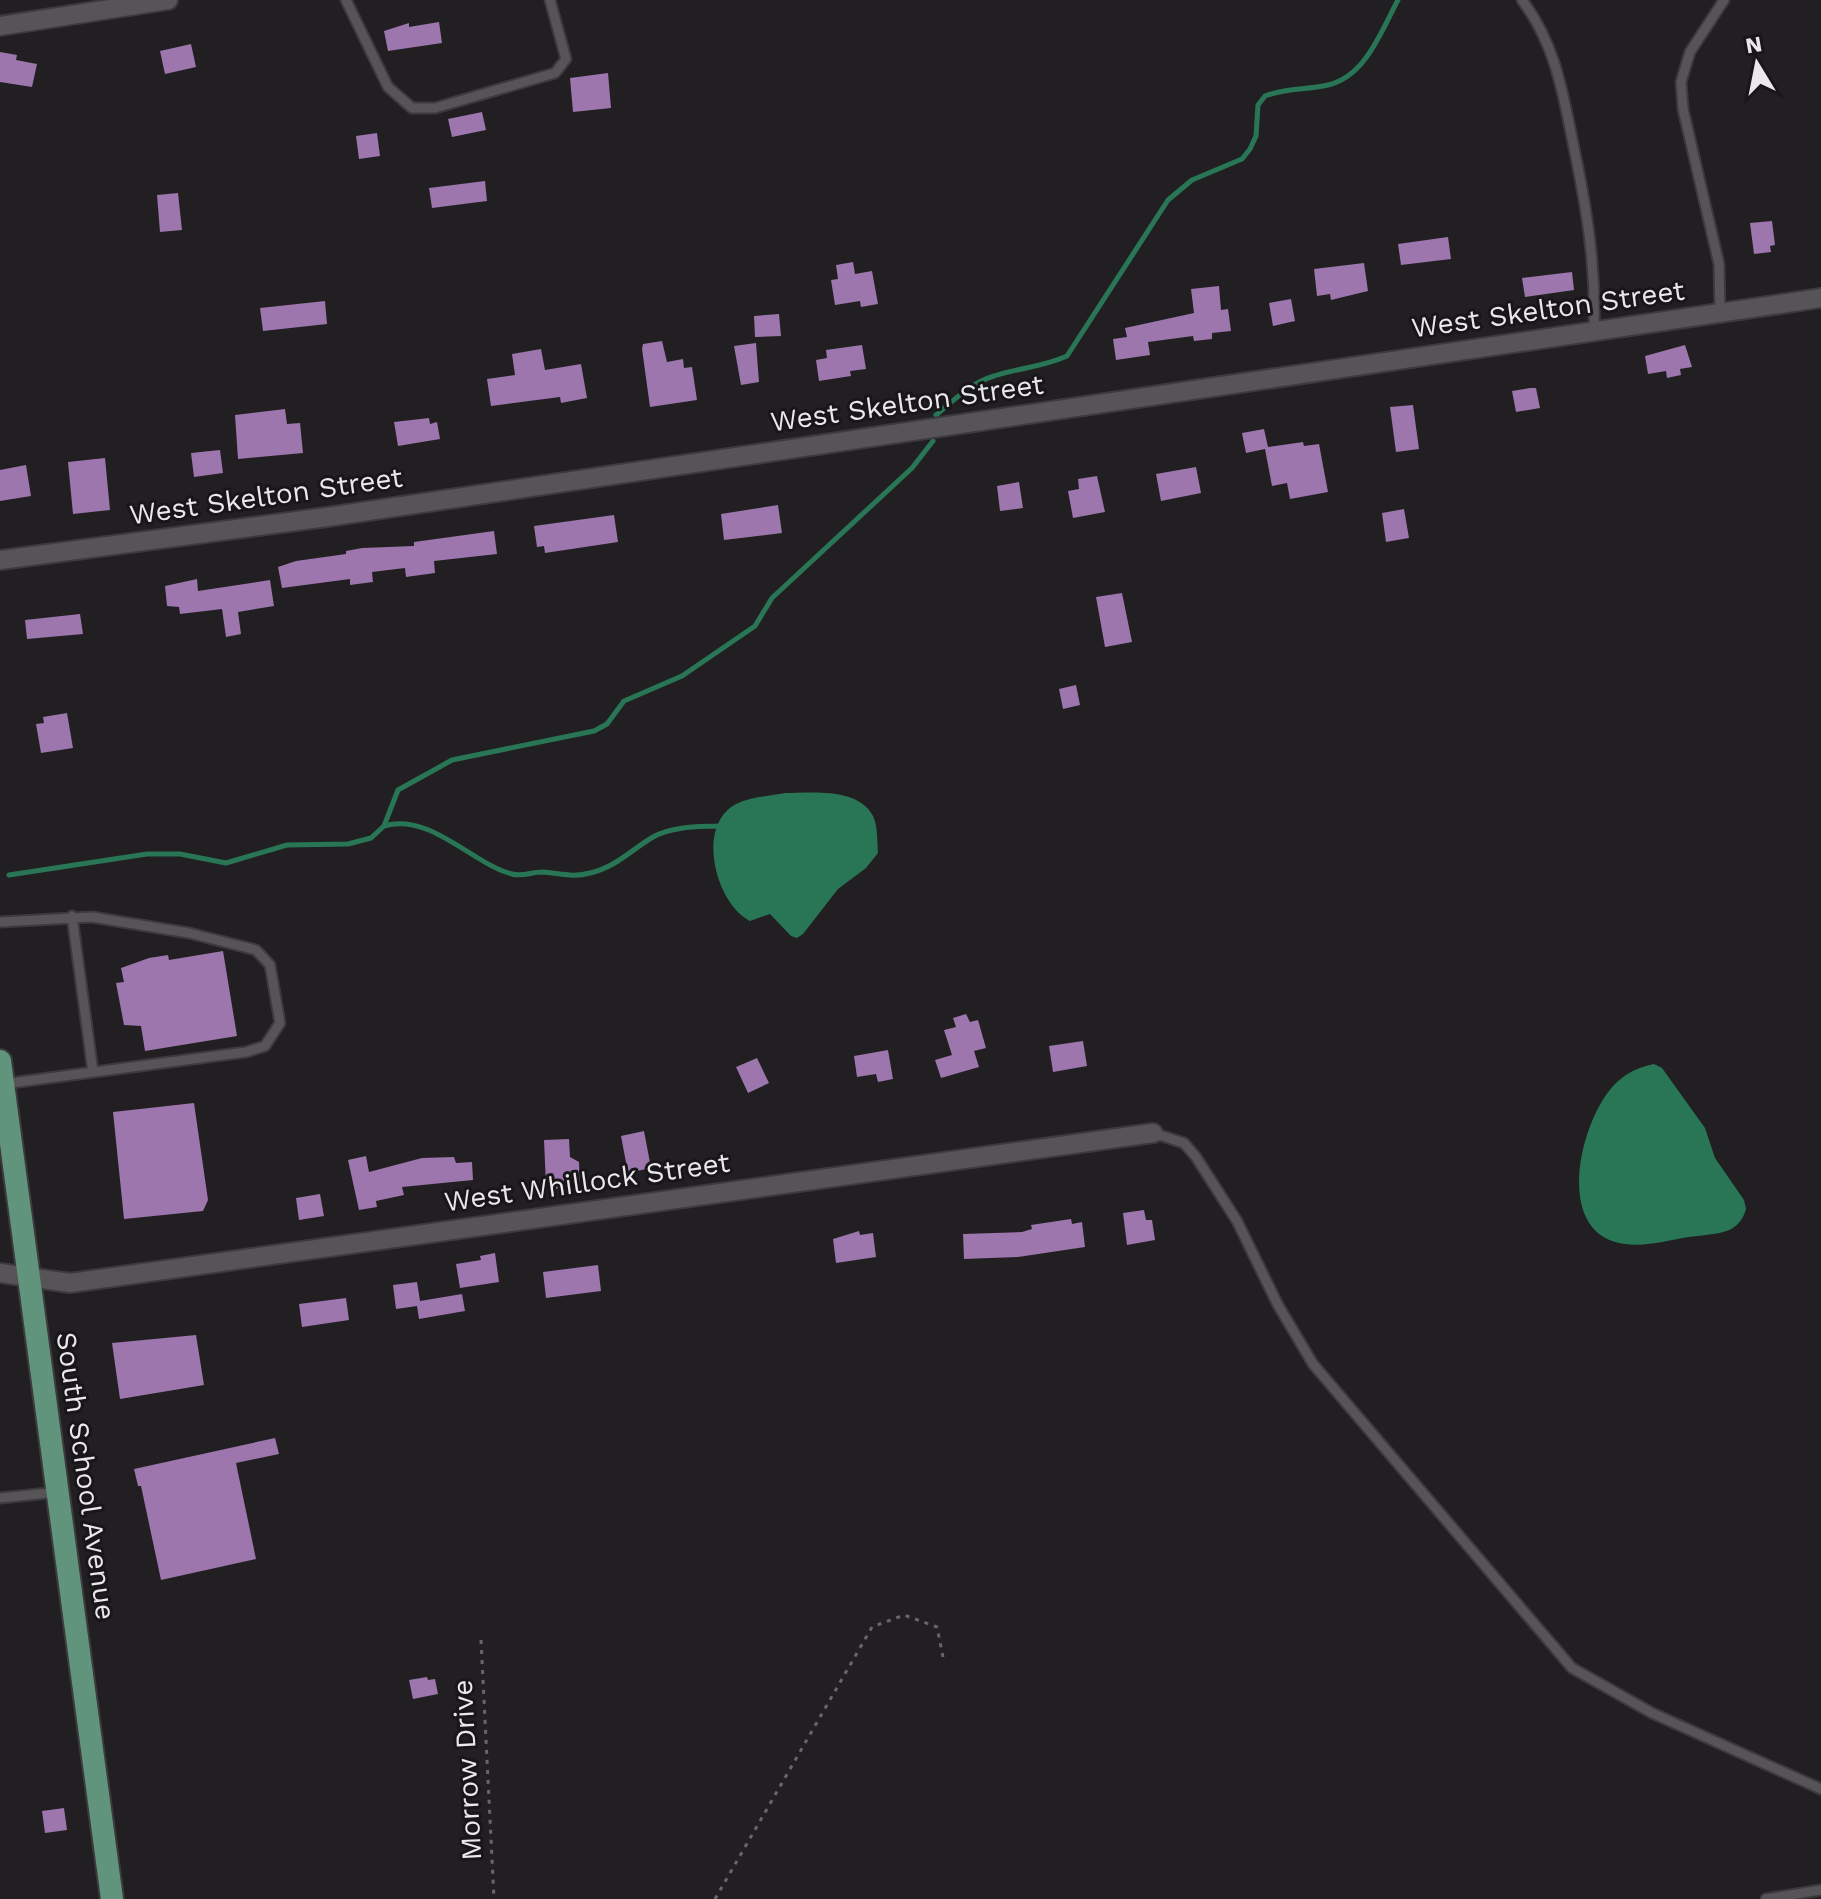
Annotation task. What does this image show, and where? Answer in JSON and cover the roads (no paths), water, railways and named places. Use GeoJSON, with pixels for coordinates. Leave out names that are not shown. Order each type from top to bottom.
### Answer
{"type":"FeatureCollection","features":[{"type":"Feature","properties":{"kind":"main road","name":"South School Avenue"},"geometry":{"type":"LineString","coordinates":[[0,1061],[112,1899]]}},
{"type":"Feature","properties":{"kind":"street"},"geometry":{"type":"LineString","coordinates":[[0,26],[168,0]]}},
{"type":"Feature","properties":{"kind":"street","name":"West Skelton Street"},"geometry":{"type":"LineString","coordinates":[[0,560],[342,514],[1821,298]]}},
{"type":"Feature","properties":{"kind":"street","name":"West Whillock Street"},"geometry":{"type":"LineString","coordinates":[[0,1273],[70,1283],[1153,1133]]}},
{"type":"Feature","properties":{"kind":"lane"},"geometry":{"type":"LineString","coordinates":[[346,0],[388,87],[412,108],[435,108],[555,73],[566,59],[550,0]]}},
{"type":"Feature","properties":{"kind":"lane"},"geometry":{"type":"LineString","coordinates":[[1522,0],[1542,27],[1557,64],[1592,240],[1594,330]]}},
{"type":"Feature","properties":{"kind":"lane"},"geometry":{"type":"LineString","coordinates":[[1720,312],[1719,264],[1683,109],[1681,82],[1690,52],[1724,0]]}},
{"type":"Feature","properties":{"kind":"lane"},"geometry":{"type":"LineString","coordinates":[[72,916],[93,1072]]}},
{"type":"Feature","properties":{"kind":"lane"},"geometry":{"type":"LineString","coordinates":[[0,922],[72,916],[141,924],[256,950],[270,965],[280,1012],[280,1023],[273,1038],[257,1050],[3,1084]]}},
{"type":"Feature","properties":{"kind":"lane"},"geometry":{"type":"LineString","coordinates":[[1153,1133],[1184,1143],[1196,1157],[1237,1221],[1278,1305],[1313,1364],[1572,1668],[1652,1713],[1821,1789]]}},
{"type":"Feature","properties":{"kind":"lane"},"geometry":{"type":"LineString","coordinates":[[0,1498],[58,1492]]}},
{"type":"Feature","properties":{"kind":"lane"},"geometry":{"type":"LineString","coordinates":[[1766,1899],[1821,1890]]}},
{"type":"Feature","properties":{"kind":"waterway"},"geometry":{"type":"LineString","coordinates":[[936,415],[963,392],[986,379],[1067,356],[1168,200],[1192,180],[1242,159],[1256,136],[1258,105],[1265,96],[1328,85],[1353,72],[1371,51],[1398,0]]}},
{"type":"Feature","properties":{"kind":"waterway"},"geometry":{"type":"LineString","coordinates":[[9,875],[147,854],[180,854],[226,863],[287,845],[348,844],[371,838],[384,826],[398,790],[452,760],[594,731],[607,724],[624,701],[682,676],[755,626],[772,598],[912,468],[933,441]]}},
{"type":"Feature","properties":{"kind":"waterway"},"geometry":{"type":"LineString","coordinates":[[384,826],[418,826],[451,841],[497,869],[520,875],[590,873],[608,867],[660,833],[719,826]]}}]}
